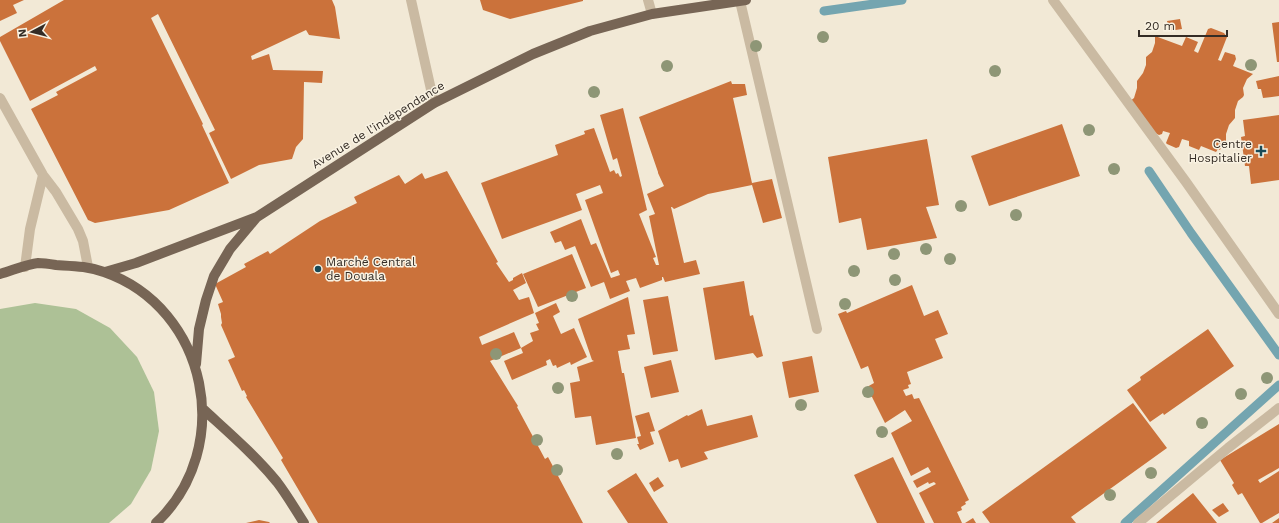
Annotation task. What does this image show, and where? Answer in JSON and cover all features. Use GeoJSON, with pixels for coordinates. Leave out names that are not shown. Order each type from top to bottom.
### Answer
{"type":"FeatureCollection","features":[{"type":"Feature","properties":{"kind":"main road","name":"Avenue de l'indépendance"},"geometry":{"type":"LineString","coordinates":[[257,217],[434,103],[533,54],[590,31],[652,14],[743,0]]}},
{"type":"Feature","properties":{"kind":"main road"},"geometry":{"type":"LineString","coordinates":[[105,272],[136,263],[257,217]]}},
{"type":"Feature","properties":{"kind":"main road"},"geometry":{"type":"LineString","coordinates":[[196,368],[199,329],[214,276],[230,249],[257,217]]}},
{"type":"Feature","properties":{"kind":"main road"},"geometry":{"type":"LineString","coordinates":[[0,274],[38,263],[88,267],[105,272],[126,282],[144,294],[161,309],[176,327],[188,346],[196,368],[203,408],[200,446],[188,481],[167,512],[156,523]]}},
{"type":"Feature","properties":{"kind":"main road"},"geometry":{"type":"LineString","coordinates":[[203,408],[261,464],[277,483],[304,523]]}},
{"type":"Feature","properties":{"kind":"street"},"geometry":{"type":"LineString","coordinates":[[411,0],[434,103]]}},
{"type":"Feature","properties":{"kind":"street"},"geometry":{"type":"LineString","coordinates":[[648,0],[652,14]]}},
{"type":"Feature","properties":{"kind":"street"},"geometry":{"type":"LineString","coordinates":[[743,0],[817,329]]}},
{"type":"Feature","properties":{"kind":"street"},"geometry":{"type":"LineString","coordinates":[[1053,0],[1186,182],[1279,314]]}},
{"type":"Feature","properties":{"kind":"street"},"geometry":{"type":"LineString","coordinates":[[0,98],[43,175],[56,192],[78,229],[83,241],[88,267]]}},
{"type":"Feature","properties":{"kind":"street"},"geometry":{"type":"LineString","coordinates":[[25,267],[30,229],[43,175]]}},
{"type":"Feature","properties":{"kind":"street"},"geometry":{"type":"LineString","coordinates":[[1138,523],[1228,448],[1279,408]]}},
{"type":"Feature","properties":{"kind":"green space"},"geometry":{"type":"Polygon","coordinates":[[[35,303],[76,309],[110,328],[137,357],[154,392],[159,431],[151,470],[131,504],[109,523],[0,523],[0,309],[35,303]]]}},
{"type":"Feature","properties":{"kind":"building"},"geometry":{"type":"Polygon","coordinates":[[[0,0],[24,0],[13,5],[17,13],[0,21],[0,0]]]}},
{"type":"Feature","properties":{"kind":"building"},"geometry":{"type":"Polygon","coordinates":[[[64,0],[332,0],[335,7],[340,39],[309,35],[306,30],[251,56],[252,60],[269,54],[273,70],[323,71],[322,83],[304,82],[303,139],[296,147],[292,159],[259,165],[231,179],[209,133],[215,130],[158,14],[151,18],[203,124],[202,125],[229,183],[169,210],[95,223],[88,220],[31,109],[58,95],[56,92],[97,70],[95,66],[30,101],[0,41],[0,37],[64,0]]]}},
{"type":"Feature","properties":{"kind":"building"},"geometry":{"type":"Polygon","coordinates":[[[480,0],[583,1],[510,19],[483,10],[480,0]]]}},
{"type":"Feature","properties":{"kind":"building"},"geometry":{"type":"Polygon","coordinates":[[[1180,19],[1182,29],[1169,31],[1167,21],[1180,19]]]}},
{"type":"Feature","properties":{"kind":"building"},"geometry":{"type":"Polygon","coordinates":[[[1279,22],[1279,62],[1277,62],[1272,23],[1279,22]]]}},
{"type":"Feature","properties":{"kind":"building"},"geometry":{"type":"Polygon","coordinates":[[[1211,28],[1224,33],[1227,37],[1218,60],[1221,61],[1225,52],[1235,55],[1236,59],[1233,66],[1253,74],[1247,79],[1243,88],[1244,95],[1238,101],[1235,110],[1235,118],[1229,125],[1226,134],[1226,142],[1222,144],[1220,150],[1218,149],[1216,152],[1201,146],[1199,150],[1189,146],[1189,141],[1182,139],[1179,147],[1176,148],[1166,143],[1170,133],[1163,131],[1162,134],[1159,135],[1151,131],[1129,102],[1134,98],[1137,88],[1137,81],[1143,73],[1146,65],[1146,57],[1152,52],[1155,43],[1155,36],[1182,46],[1186,37],[1198,42],[1194,51],[1198,53],[1208,29],[1211,28]]]}},
{"type":"Feature","properties":{"kind":"building"},"geometry":{"type":"Polygon","coordinates":[[[1279,76],[1279,96],[1263,98],[1261,89],[1258,89],[1256,81],[1279,76]]]}},
{"type":"Feature","properties":{"kind":"building"},"geometry":{"type":"Polygon","coordinates":[[[731,81],[732,84],[745,84],[747,95],[733,98],[752,183],[772,179],[782,218],[763,223],[752,185],[708,194],[674,209],[671,207],[684,263],[696,260],[700,274],[665,282],[662,277],[662,280],[640,288],[636,278],[626,281],[630,291],[610,299],[604,282],[591,287],[575,246],[565,250],[561,241],[555,243],[550,232],[581,219],[591,245],[596,243],[611,278],[620,275],[618,270],[611,273],[585,200],[603,193],[600,185],[576,194],[582,210],[502,239],[481,183],[558,155],[555,145],[585,134],[584,131],[594,128],[610,172],[614,170],[620,177],[622,176],[617,158],[613,160],[600,115],[623,108],[647,210],[639,214],[656,257],[653,258],[656,265],[659,265],[649,216],[655,214],[647,194],[664,186],[658,173],[639,117],[731,81]]]}},
{"type":"Feature","properties":{"kind":"building","name":"Centre Hospitalier"},"geometry":{"type":"Polygon","coordinates":[[[1279,115],[1279,180],[1251,184],[1249,166],[1245,166],[1241,137],[1245,136],[1243,120],[1279,115]]]}},
{"type":"Feature","properties":{"kind":"building"},"geometry":{"type":"Polygon","coordinates":[[[1062,124],[1080,176],[989,206],[971,156],[1062,124]]]}},
{"type":"Feature","properties":{"kind":"building"},"geometry":{"type":"Polygon","coordinates":[[[927,139],[939,205],[926,207],[937,238],[867,250],[861,218],[839,223],[828,157],[927,139]]]}},
{"type":"Feature","properties":{"kind":"building"},"geometry":{"type":"Polygon","coordinates":[[[447,171],[498,262],[496,263],[509,282],[522,273],[526,283],[513,290],[519,300],[529,297],[534,313],[479,337],[482,345],[514,332],[521,348],[490,361],[518,406],[517,407],[545,459],[548,457],[583,523],[318,523],[281,460],[283,458],[246,397],[247,396],[244,390],[242,391],[228,360],[235,357],[221,325],[221,314],[218,304],[223,302],[215,284],[246,267],[244,264],[268,251],[270,254],[320,221],[357,203],[354,197],[399,175],[405,184],[422,173],[425,179],[447,171]]]}},
{"type":"Feature","properties":{"kind":"building"},"geometry":{"type":"Polygon","coordinates":[[[572,254],[586,288],[538,307],[523,274],[572,254]]]}},
{"type":"Feature","properties":{"kind":"building"},"geometry":{"type":"Polygon","coordinates":[[[744,281],[750,316],[753,315],[763,356],[757,358],[753,353],[715,360],[703,288],[744,281]]]}},
{"type":"Feature","properties":{"kind":"building"},"geometry":{"type":"Polygon","coordinates":[[[912,285],[924,316],[938,310],[948,334],[935,339],[943,358],[907,372],[911,384],[908,385],[909,388],[903,390],[906,396],[912,394],[914,399],[919,398],[969,500],[961,507],[962,510],[957,512],[962,523],[934,523],[919,493],[936,484],[934,482],[929,484],[928,482],[917,488],[913,481],[931,472],[928,467],[911,476],[891,433],[912,421],[905,410],[885,423],[867,387],[874,383],[868,366],[861,369],[838,314],[846,311],[847,313],[912,285]]]}},
{"type":"Feature","properties":{"kind":"building"},"geometry":{"type":"Polygon","coordinates":[[[668,296],[678,351],[653,355],[643,300],[668,296]]]}},
{"type":"Feature","properties":{"kind":"building"},"geometry":{"type":"Polygon","coordinates":[[[628,297],[635,334],[627,335],[630,349],[618,351],[622,373],[624,373],[636,438],[596,445],[591,416],[575,418],[570,383],[580,381],[577,367],[594,361],[592,360],[578,319],[628,297]]]}},
{"type":"Feature","properties":{"kind":"building"},"geometry":{"type":"Polygon","coordinates":[[[556,303],[560,312],[553,316],[561,334],[574,328],[587,357],[571,365],[570,362],[557,368],[556,365],[553,366],[550,359],[546,361],[547,365],[512,380],[504,361],[523,353],[521,348],[533,341],[530,333],[539,330],[536,324],[539,323],[535,313],[556,303]]]}},
{"type":"Feature","properties":{"kind":"building"},"geometry":{"type":"Polygon","coordinates":[[[1208,329],[1234,366],[1164,415],[1163,413],[1150,422],[1127,390],[1141,380],[1140,377],[1208,329]]]}},
{"type":"Feature","properties":{"kind":"building"},"geometry":{"type":"Polygon","coordinates":[[[812,356],[819,392],[789,398],[782,362],[812,356]]]}},
{"type":"Feature","properties":{"kind":"building"},"geometry":{"type":"Polygon","coordinates":[[[671,360],[679,392],[651,398],[644,367],[671,360]]]}},
{"type":"Feature","properties":{"kind":"building"},"geometry":{"type":"Polygon","coordinates":[[[1133,403],[1167,448],[1071,517],[1076,523],[990,523],[982,512],[1133,403]]]}},
{"type":"Feature","properties":{"kind":"building"},"geometry":{"type":"Polygon","coordinates":[[[702,409],[707,426],[752,415],[758,437],[704,452],[708,459],[681,468],[678,459],[669,462],[658,431],[687,415],[688,416],[702,409]]]}},
{"type":"Feature","properties":{"kind":"building"},"geometry":{"type":"Polygon","coordinates":[[[649,412],[655,431],[650,432],[654,444],[640,450],[637,444],[639,444],[637,437],[641,436],[635,416],[649,412]]]}},
{"type":"Feature","properties":{"kind":"building"},"geometry":{"type":"Polygon","coordinates":[[[1279,424],[1279,468],[1258,480],[1260,483],[1279,471],[1279,513],[1260,523],[1242,493],[1238,495],[1232,485],[1234,483],[1220,460],[1279,424]]]}},
{"type":"Feature","properties":{"kind":"building"},"geometry":{"type":"Polygon","coordinates":[[[893,457],[925,523],[877,523],[854,475],[893,457]]]}},
{"type":"Feature","properties":{"kind":"building"},"geometry":{"type":"Polygon","coordinates":[[[636,473],[668,523],[628,523],[607,491],[636,473]]]}},
{"type":"Feature","properties":{"kind":"building"},"geometry":{"type":"Polygon","coordinates":[[[658,477],[664,486],[654,492],[649,483],[658,477]]]}},
{"type":"Feature","properties":{"kind":"building"},"geometry":{"type":"Polygon","coordinates":[[[1193,493],[1217,523],[1156,523],[1193,493]]]}},
{"type":"Feature","properties":{"kind":"building"},"geometry":{"type":"Polygon","coordinates":[[[1223,503],[1229,511],[1219,517],[1212,510],[1223,503]]]}},
{"type":"Feature","properties":{"kind":"building"},"geometry":{"type":"Polygon","coordinates":[[[973,518],[976,523],[965,523],[973,518]]]}},
{"type":"Feature","properties":{"kind":"building"},"geometry":{"type":"Polygon","coordinates":[[[1279,518],[1279,523],[1272,523],[1279,518]]]}},
{"type":"Feature","properties":{"kind":"building"},"geometry":{"type":"Polygon","coordinates":[[[259,520],[270,523],[246,523],[259,520]]]}},
{"type":"Feature","properties":{"kind":"waterway"},"geometry":{"type":"LineString","coordinates":[[824,11],[902,0]]}},
{"type":"Feature","properties":{"kind":"waterway"},"geometry":{"type":"LineString","coordinates":[[1149,171],[1191,233],[1279,355]]}},
{"type":"Feature","properties":{"kind":"waterway"},"geometry":{"type":"LineString","coordinates":[[1125,523],[1279,385]]}},
{"type":"Feature","properties":{"kind":"place","name":"Centre Hospitalier"},"geometry":{"type":"Point","coordinates":[1261,151]}},
{"type":"Feature","properties":{"kind":"place","name":"Marché Central de Douala"},"geometry":{"type":"Point","coordinates":[318,269]}}]}
